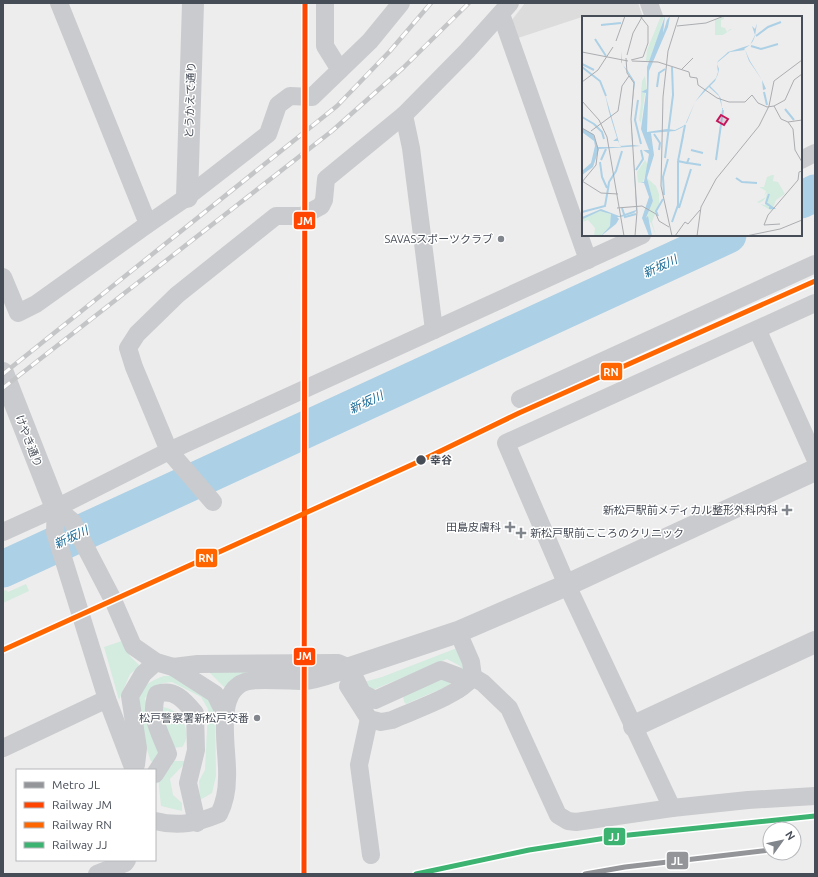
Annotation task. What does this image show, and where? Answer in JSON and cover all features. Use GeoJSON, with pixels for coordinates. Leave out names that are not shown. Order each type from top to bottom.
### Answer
{"type":"FeatureCollection","features":[{"type":"Feature","properties":{"kind":"street"},"geometry":{"type":"LineString","coordinates":[[59,3],[148,224]]}},
{"type":"Feature","properties":{"kind":"street","name":"とうかえで通り"},"geometry":{"type":"LineString","coordinates":[[187,197],[193,3]]}},
{"type":"Feature","properties":{"kind":"street"},"geometry":{"type":"LineString","coordinates":[[325,3],[325,46],[340,70]]}},
{"type":"Feature","properties":{"kind":"street"},"geometry":{"type":"LineString","coordinates":[[3,276],[18,313],[36,304],[187,197],[268,134],[278,105],[290,96],[312,97],[370,41],[401,3]]}},
{"type":"Feature","properties":{"kind":"street"},"geometry":{"type":"LineString","coordinates":[[648,3],[654,16]]}},
{"type":"Feature","properties":{"kind":"street"},"geometry":{"type":"LineString","coordinates":[[212,502],[169,451],[134,367],[128,348],[137,334],[177,295],[276,216],[302,216],[321,206],[324,200],[326,179],[404,115],[505,9],[588,260]]}},
{"type":"Feature","properties":{"kind":"street"},"geometry":{"type":"LineString","coordinates":[[404,115],[411,148],[434,330]]}},
{"type":"Feature","properties":{"kind":"street"},"geometry":{"type":"LineString","coordinates":[[802,160],[815,153]]}},
{"type":"Feature","properties":{"kind":"street"},"geometry":{"type":"LineString","coordinates":[[3,532],[64,515],[169,451],[640,236]]}},
{"type":"Feature","properties":{"kind":"street"},"geometry":{"type":"LineString","coordinates":[[520,399],[815,264]]}},
{"type":"Feature","properties":{"kind":"street"},"geometry":{"type":"LineString","coordinates":[[672,808],[567,585],[506,443],[815,303]]}},
{"type":"Feature","properties":{"kind":"street"},"geometry":{"type":"LineString","coordinates":[[758,330],[815,458]]}},
{"type":"Feature","properties":{"kind":"street","name":"けやき通り"},"geometry":{"type":"LineString","coordinates":[[3,373],[64,515],[55,532],[107,699],[135,769]]}},
{"type":"Feature","properties":{"kind":"street"},"geometry":{"type":"LineString","coordinates":[[156,821],[166,824],[197,823],[219,814],[225,801],[228,778],[225,714],[229,699],[236,686],[246,681],[305,681],[346,670],[458,632],[567,585],[815,470]]}},
{"type":"Feature","properties":{"kind":"street"},"geometry":{"type":"LineString","coordinates":[[64,515],[85,546],[113,600],[132,646],[156,662],[173,667],[215,694],[225,714]]}},
{"type":"Feature","properties":{"kind":"street"},"geometry":{"type":"LineString","coordinates":[[458,632],[471,662],[473,677],[483,684],[509,708],[558,815],[568,821],[576,822],[672,808],[748,800],[815,796]]}},
{"type":"Feature","properties":{"kind":"street"},"geometry":{"type":"LineString","coordinates":[[634,726],[815,642]]}},
{"type":"Feature","properties":{"kind":"street"},"geometry":{"type":"LineString","coordinates":[[135,769],[138,748],[130,696],[143,674],[156,662]]}},
{"type":"Feature","properties":{"kind":"street"},"geometry":{"type":"LineString","coordinates":[[173,667],[198,664],[338,663],[346,670],[362,694],[375,700],[441,670],[457,676],[462,681],[459,689]]}},
{"type":"Feature","properties":{"kind":"street"},"geometry":{"type":"LineString","coordinates":[[346,670],[369,719],[359,765],[371,855]]}},
{"type":"Feature","properties":{"kind":"street"},"geometry":{"type":"LineString","coordinates":[[369,719],[381,722],[392,720],[459,689],[466,685],[473,677]]}},
{"type":"Feature","properties":{"kind":"street"},"geometry":{"type":"LineString","coordinates":[[168,754],[157,729],[153,710],[153,704],[157,694],[164,692],[177,695],[195,713],[196,750],[188,783],[197,823]]}},
{"type":"Feature","properties":{"kind":"street"},"geometry":{"type":"LineString","coordinates":[[3,748],[107,699]]}},
{"type":"Feature","properties":{"kind":"street"},"geometry":{"type":"LineString","coordinates":[[156,772],[168,754],[196,750]]}},
{"type":"Feature","properties":{"kind":"street"},"geometry":{"type":"LineString","coordinates":[[97,874],[125,863],[126,861]]}},
{"type":"Feature","properties":{"kind":"shaded area"},"geometry":{"type":"Polygon","coordinates":[[[525,3],[638,3],[643,16],[582,16],[518,38],[512,20],[525,3]]]}},
{"type":"Feature","properties":{"kind":"green space"},"geometry":{"type":"Polygon","coordinates":[[[26,584],[29,591],[3,603],[3,591],[6,590],[8,592],[26,584]]]}},
{"type":"Feature","properties":{"kind":"green space"},"geometry":{"type":"Polygon","coordinates":[[[122,641],[130,656],[140,666],[130,674],[119,700],[104,647],[122,641]]]}},
{"type":"Feature","properties":{"kind":"green space"},"geometry":{"type":"Polygon","coordinates":[[[457,648],[466,674],[460,666],[447,659],[368,692],[364,682],[382,677],[457,648]]]}},
{"type":"Feature","properties":{"kind":"green space"},"geometry":{"type":"Polygon","coordinates":[[[269,668],[239,676],[224,687],[207,670],[269,668]]]}},
{"type":"Feature","properties":{"kind":"green space"},"geometry":{"type":"Polygon","coordinates":[[[164,676],[172,676],[206,694],[215,710],[216,776],[212,793],[200,800],[199,781],[205,770],[208,709],[201,697],[172,682],[163,683],[154,689],[145,698],[148,725],[160,755],[154,763],[151,761],[147,749],[139,720],[137,704],[138,695],[147,684],[164,676]]]}},
{"type":"Feature","properties":{"kind":"green space"},"geometry":{"type":"Polygon","coordinates":[[[448,678],[451,681],[450,685],[406,704],[404,702],[403,696],[435,681],[448,678]]]}},
{"type":"Feature","properties":{"kind":"green space"},"geometry":{"type":"Polygon","coordinates":[[[163,707],[175,712],[183,722],[186,729],[186,735],[182,747],[173,748],[160,708],[163,707]]]}},
{"type":"Feature","properties":{"kind":"green space"},"geometry":{"type":"Polygon","coordinates":[[[173,761],[187,761],[170,779],[173,795],[182,803],[182,811],[161,806],[158,777],[171,767],[173,761]]]}},
{"type":"Feature","properties":{"kind":"waterway","name":"新坂川"},"geometry":{"type":"LineString","coordinates":[[802,200],[815,193]]}},
{"type":"Feature","properties":{"kind":"waterway","name":"新坂川"},"geometry":{"type":"LineString","coordinates":[[3,569],[726,236]]}},
{"type":"Feature","properties":{"kind":"railway"},"geometry":{"type":"LineString","coordinates":[[3,374],[337,106],[390,51],[431,3]]}},
{"type":"Feature","properties":{"kind":"railway"},"geometry":{"type":"LineString","coordinates":[[3,388],[332,131],[403,68],[469,3]]}},
{"type":"Feature","properties":{"kind":"metro line","name":"JL"},"geometry":{"type":"LineString","coordinates":[[585,874],[625,867],[762,851]]}},
{"type":"Feature","properties":{"kind":"rail line","name":"JM"},"geometry":{"type":"LineString","coordinates":[[304,874],[305,3]]}},
{"type":"Feature","properties":{"kind":"rail line","name":"RN"},"geometry":{"type":"LineString","coordinates":[[3,650],[420,461],[519,413],[815,281]]}},
{"type":"Feature","properties":{"kind":"rail line","name":"JJ"},"geometry":{"type":"LineString","coordinates":[[416,874],[529,850],[619,836],[815,816]]}},
{"type":"Feature","properties":{"kind":"place","name":"SAVASスポーツクラブ"},"geometry":{"type":"Point","coordinates":[501,239]}},
{"type":"Feature","properties":{"kind":"place","name":"幸谷"},"geometry":{"type":"Point","coordinates":[421,460]}},
{"type":"Feature","properties":{"kind":"place","name":"新松戸駅前メディカル整形外科内科"},"geometry":{"type":"Point","coordinates":[787,510]}},
{"type":"Feature","properties":{"kind":"place","name":"田島皮膚科"},"geometry":{"type":"Point","coordinates":[510,527]}},
{"type":"Feature","properties":{"kind":"place","name":"新松戸駅前こころのクリニック"},"geometry":{"type":"Point","coordinates":[521,533]}},
{"type":"Feature","properties":{"kind":"place","name":"松戸警察署新松戸交番"},"geometry":{"type":"Point","coordinates":[257,718]}}]}
